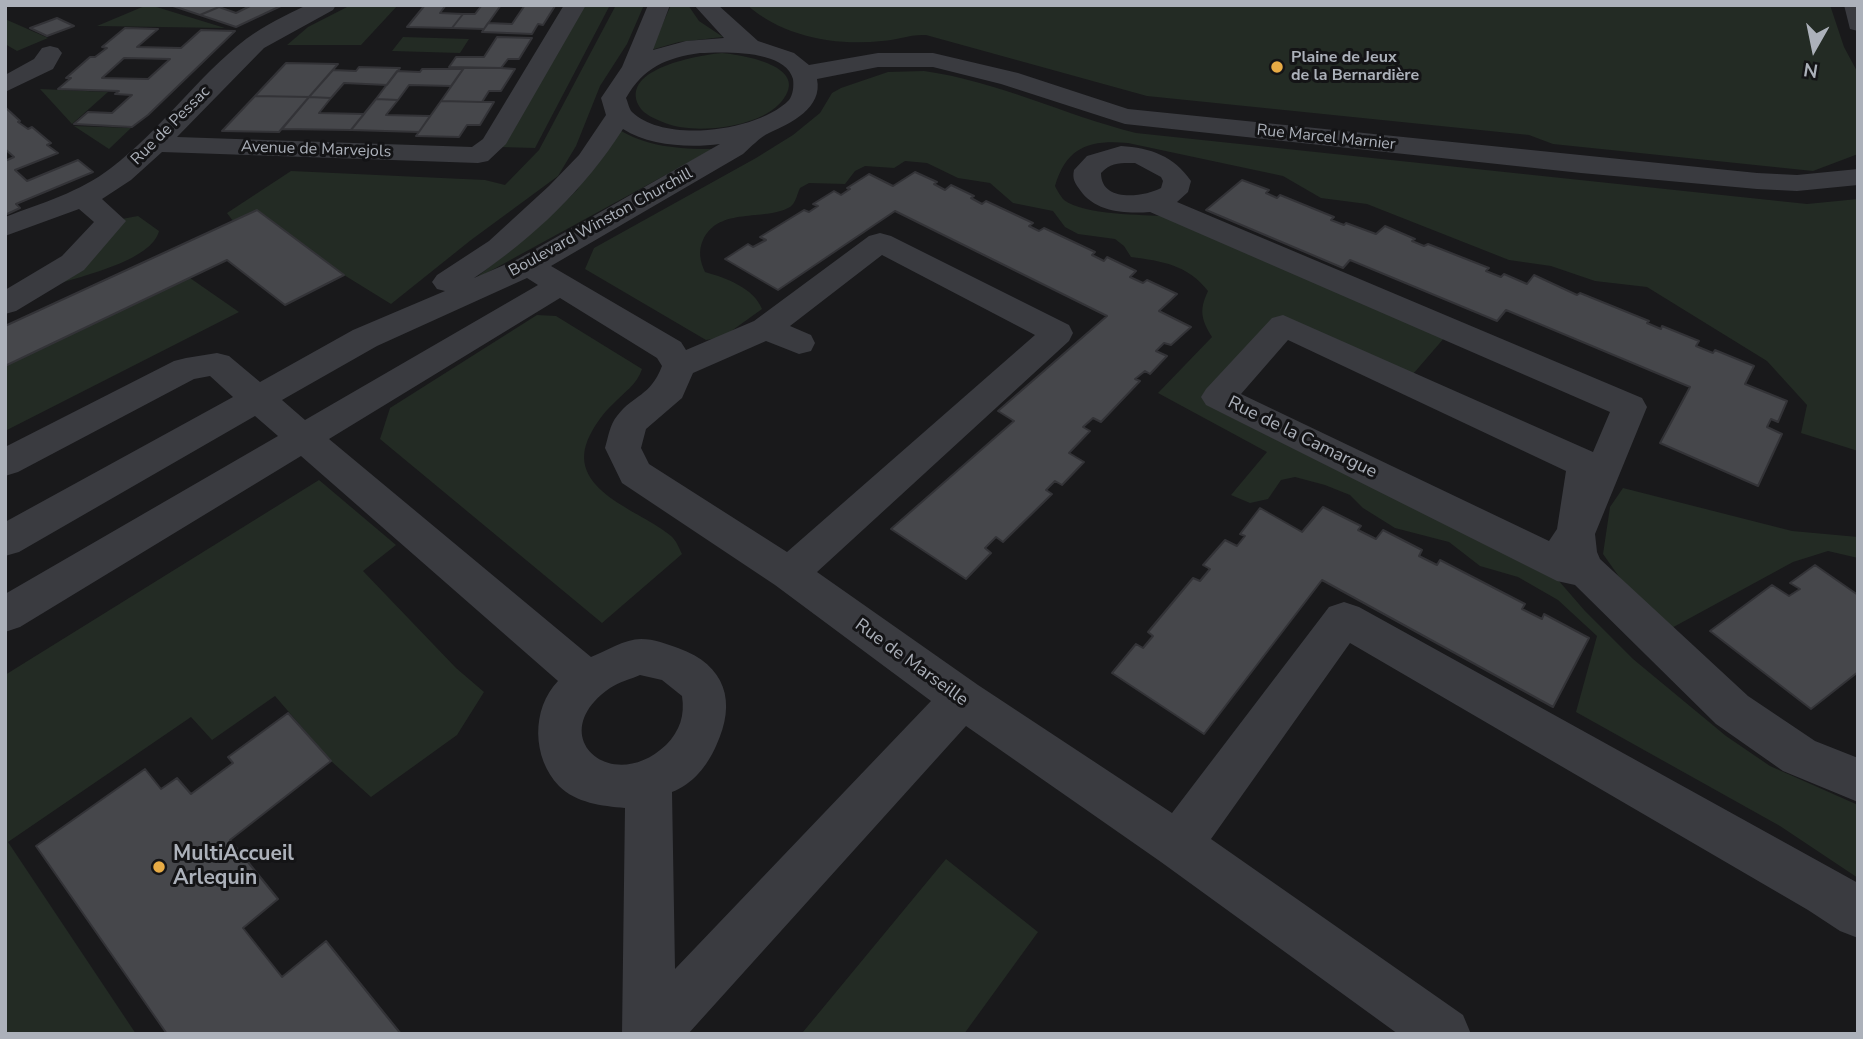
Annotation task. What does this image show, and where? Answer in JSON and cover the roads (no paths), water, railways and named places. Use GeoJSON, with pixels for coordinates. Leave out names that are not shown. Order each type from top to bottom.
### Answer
{"type":"FeatureCollection","features":[{"type":"Feature","properties":{"kind":"street","name":"Rue de Pessac"},"geometry":{"type":"LineString","coordinates":[[5,228],[81,196],[121,175],[247,50],[270,33],[325,5]]}},
{"type":"Feature","properties":{"kind":"street","name":"Avenue de Marvejols"},"geometry":{"type":"LineString","coordinates":[[155,144],[478,155],[493,144],[575,5]]}},
{"type":"Feature","properties":{"kind":"street"},"geometry":{"type":"LineString","coordinates":[[633,70],[659,5]]}},
{"type":"Feature","properties":{"kind":"street"},"geometry":{"type":"LineString","coordinates":[[705,5],[730,31],[752,48]]}},
{"type":"Feature","properties":{"kind":"street"},"geometry":{"type":"LineString","coordinates":[[1855,5],[1858,24]]}},
{"type":"Feature","properties":{"kind":"street"},"geometry":{"type":"LineString","coordinates":[[718,45],[752,48],[785,58],[803,74],[806,90],[799,104],[782,119],[755,131],[718,139],[682,139],[644,131],[620,114],[615,104],[615,93],[621,81],[633,70],[653,59],[682,50],[718,45]]}},
{"type":"Feature","properties":{"kind":"street"},"geometry":{"type":"LineString","coordinates":[[5,86],[44,64],[50,53]]}},
{"type":"Feature","properties":{"kind":"street","name":"Rue Marcel Marnier"},"geometry":{"type":"LineString","coordinates":[[803,74],[878,60],[933,61],[1009,78],[1125,116],[1757,181],[1797,183],[1858,177]]}},
{"type":"Feature","properties":{"kind":"street","name":"Boulevard Winston Churchill"},"geometry":{"type":"LineString","coordinates":[[5,541],[365,338],[500,247],[589,161],[620,114]]}},
{"type":"Feature","properties":{"kind":"street","name":"Boulevard Winston Churchill"},"geometry":{"type":"LineString","coordinates":[[365,338],[544,275],[755,131]]}},
{"type":"Feature","properties":{"kind":"street"},"geometry":{"type":"LineString","coordinates":[[5,304],[73,263],[111,221],[81,196]]}},
{"type":"Feature","properties":{"kind":"street","name":"Rue de la Camargue"},"geometry":{"type":"LineString","coordinates":[[1154,203],[1630,407],[1576,534],[1566,546],[1571,570],[1219,397],[1283,326],[1585,464],[1576,534],[1577,552],[1586,570],[1732,710],[1799,756],[1858,780]]}},
{"type":"Feature","properties":{"kind":"street"},"geometry":{"type":"LineString","coordinates":[[5,615],[300,438],[544,275],[669,350],[679,366],[766,328],[880,242],[1058,333],[789,574]]}},
{"type":"Feature","properties":{"kind":"street"},"geometry":{"type":"LineString","coordinates":[[766,328],[799,343]]}},
{"type":"Feature","properties":{"kind":"street"},"geometry":{"type":"LineString","coordinates":[[5,463],[186,369],[217,365],[586,679]]}},
{"type":"Feature","properties":{"kind":"street","name":"Rue de Marseille"},"geometry":{"type":"LineString","coordinates":[[679,366],[670,390],[630,423],[623,448],[635,474],[789,574],[962,699],[1178,845],[1444,1034]]}},
{"type":"Feature","properties":{"kind":"street"},"geometry":{"type":"LineString","coordinates":[[1178,845],[1344,620],[1826,892],[1858,913]]}},
{"type":"Feature","properties":{"kind":"street"},"geometry":{"type":"LineString","coordinates":[[639,657],[658,658],[678,664],[694,677],[704,694],[706,713],[698,740],[679,764],[649,782],[618,787],[587,781],[565,761],[558,744],[559,719],[569,698],[586,679],[612,663],[639,657]]}},
{"type":"Feature","properties":{"kind":"street"},"geometry":{"type":"LineString","coordinates":[[650,1034],[962,699]]}},
{"type":"Feature","properties":{"kind":"street"},"geometry":{"type":"LineString","coordinates":[[649,782],[650,1034]]}},
{"type":"Feature","properties":{"kind":"place","name":"Plaine de Jeux de la Bernardière"},"geometry":{"type":"Point","coordinates":[1277,67]}},
{"type":"Feature","properties":{"kind":"place","name":"MultiAccueil Arlequin"},"geometry":{"type":"Point","coordinates":[159,867]}}]}
